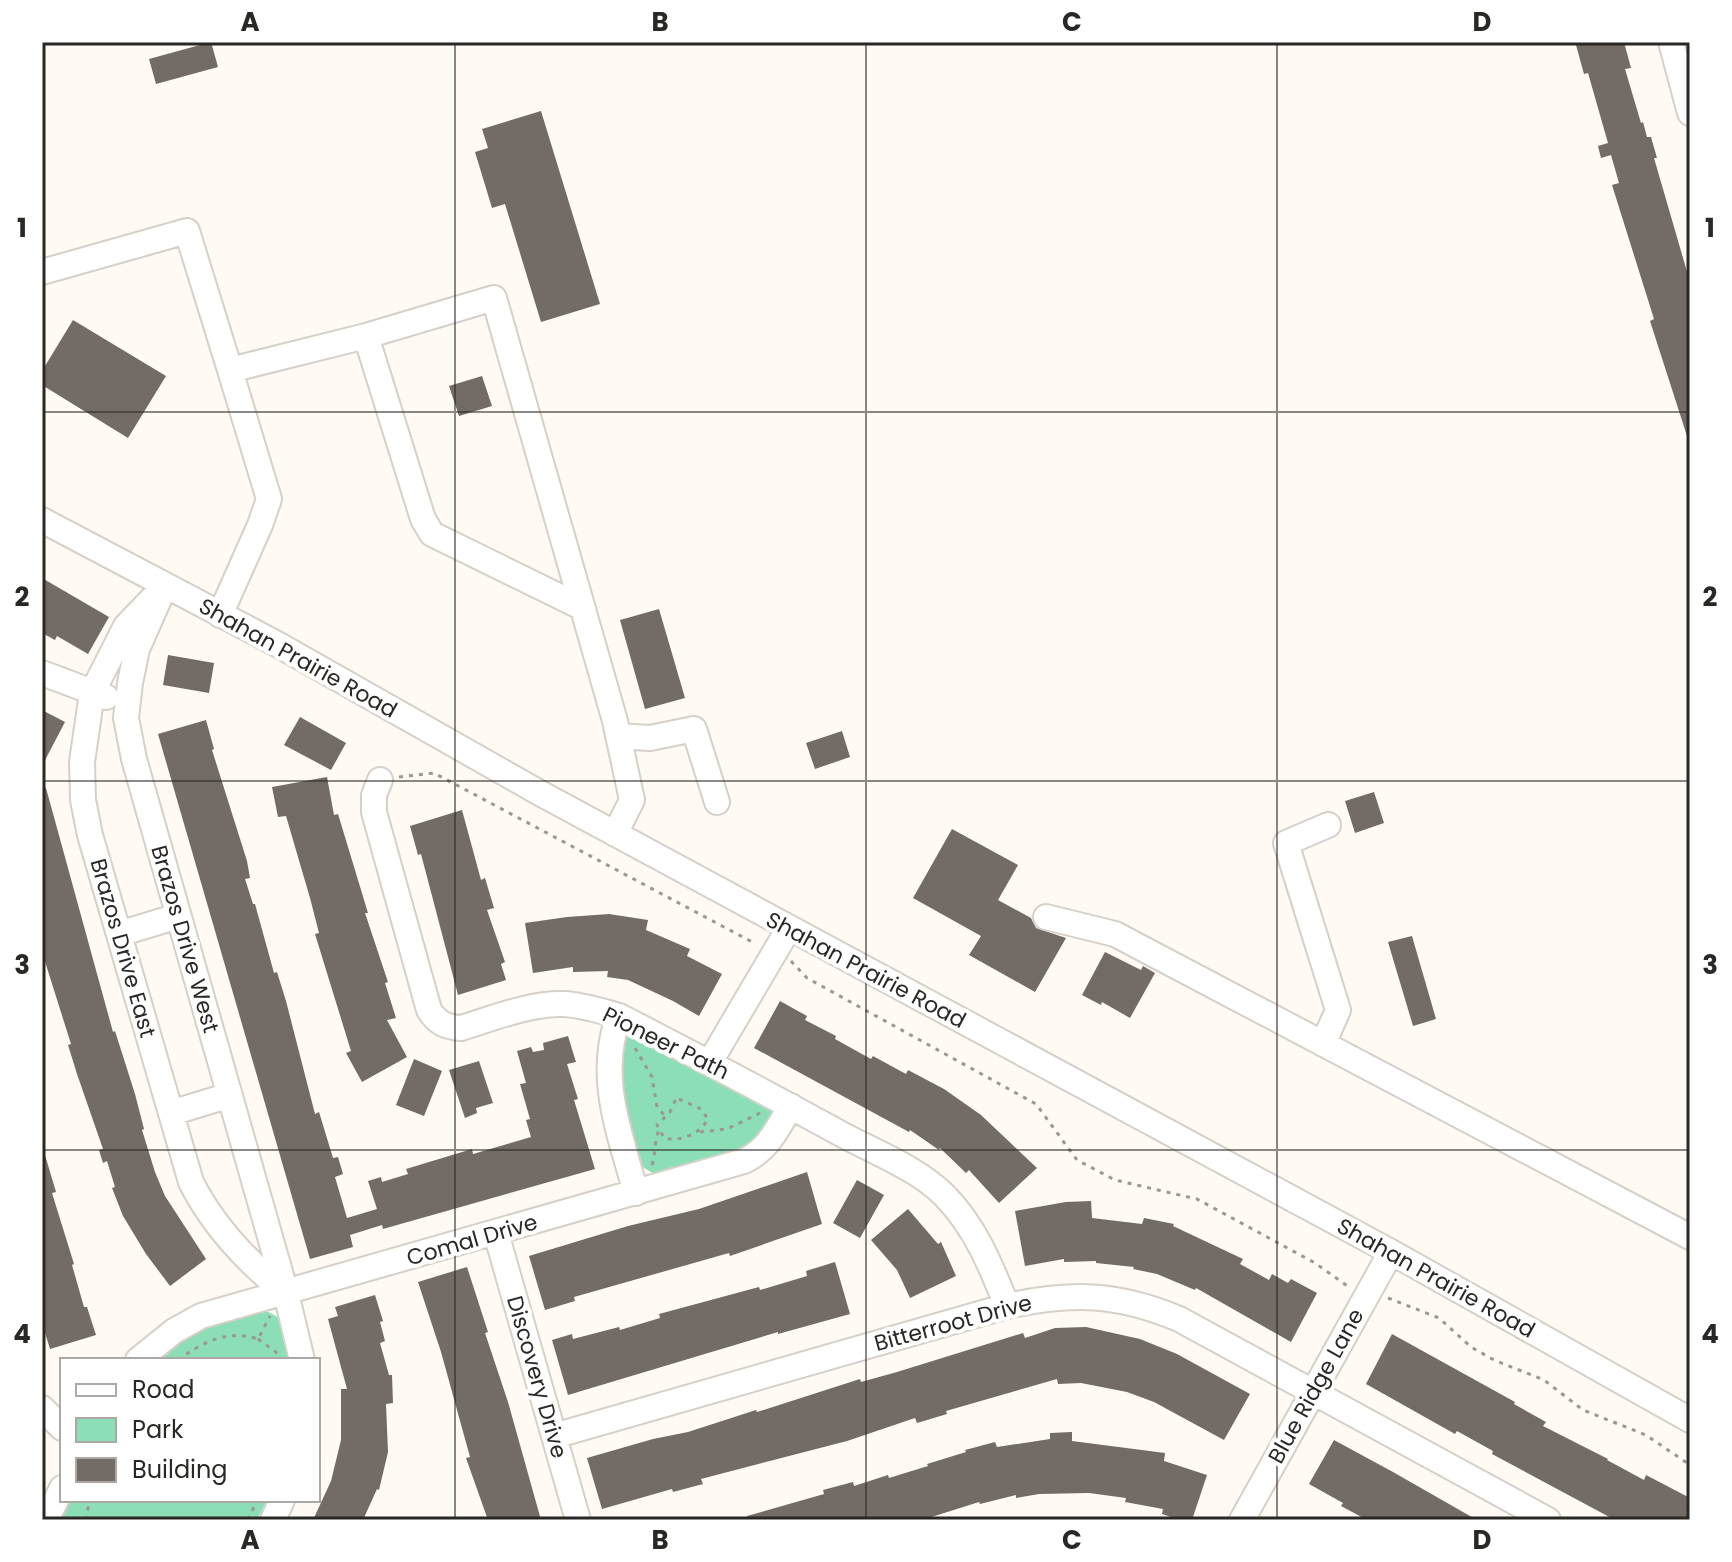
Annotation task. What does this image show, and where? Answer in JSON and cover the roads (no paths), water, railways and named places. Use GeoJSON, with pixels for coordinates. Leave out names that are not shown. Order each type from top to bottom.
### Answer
{"type":"FeatureCollection","features":[{"type":"Feature","properties":{"kind":"street"},"geometry":{"type":"LineString","coordinates":[[1671,42],[1690,113]]}},
{"type":"Feature","properties":{"kind":"street"},"geometry":{"type":"LineString","coordinates":[[42,272],[187,231],[269,499],[220,615]]}},
{"type":"Feature","properties":{"kind":"street"},"geometry":{"type":"LineString","coordinates":[[230,370],[366,336],[494,298],[618,736],[632,800],[615,834]]}},
{"type":"Feature","properties":{"kind":"street"},"geometry":{"type":"LineString","coordinates":[[366,336],[423,519],[432,534],[583,608]]}},
{"type":"Feature","properties":{"kind":"street","name":"Shahan Prairie Road"},"geometry":{"type":"LineString","coordinates":[[42,520],[277,644],[615,834],[1391,1252],[1690,1420]]}},
{"type":"Feature","properties":{"kind":"street","name":"Brazos Drive East"},"geometry":{"type":"LineString","coordinates":[[165,586],[126,626],[92,693],[82,762],[83,800],[191,1182],[204,1208],[264,1275],[286,1293]]}},
{"type":"Feature","properties":{"kind":"street","name":"Brazos Drive West"},"geometry":{"type":"LineString","coordinates":[[165,586],[137,649],[126,718],[134,759],[286,1293],[302,1358]]}},
{"type":"Feature","properties":{"kind":"street"},"geometry":{"type":"LineString","coordinates":[[42,673],[92,693],[128,703]]}},
{"type":"Feature","properties":{"kind":"street"},"geometry":{"type":"LineString","coordinates":[[618,736],[650,738],[694,729],[717,802]]}},
{"type":"Feature","properties":{"kind":"street","name":"Pioneer Path"},"geometry":{"type":"LineString","coordinates":[[380,780],[374,795],[374,812],[429,1010],[435,1019],[461,1028],[538,1006],[563,1004],[590,1007],[619,1016],[710,1062],[779,1108],[911,1172],[943,1194],[970,1227],[990,1264],[1007,1306]]}},
{"type":"Feature","properties":{"kind":"street"},"geometry":{"type":"LineString","coordinates":[[1323,1044],[1338,1010],[1286,843],[1328,825]]}},
{"type":"Feature","properties":{"kind":"street"},"geometry":{"type":"LineString","coordinates":[[119,934],[178,916]]}},
{"type":"Feature","properties":{"kind":"street"},"geometry":{"type":"LineString","coordinates":[[1046,917],[1115,934],[1690,1237]]}},
{"type":"Feature","properties":{"kind":"street"},"geometry":{"type":"LineString","coordinates":[[710,1062],[789,928]]}},
{"type":"Feature","properties":{"kind":"street"},"geometry":{"type":"LineString","coordinates":[[619,1016],[611,1038],[609,1085],[612,1105],[642,1183]]}},
{"type":"Feature","properties":{"kind":"street"},"geometry":{"type":"LineString","coordinates":[[171,1113],[230,1095]]}},
{"type":"Feature","properties":{"kind":"street","name":"Comal Drive"},"geometry":{"type":"LineString","coordinates":[[140,1358],[174,1331],[201,1316],[496,1233],[642,1183],[758,1154],[768,1146],[779,1108]]}},
{"type":"Feature","properties":{"kind":"street","name":"Discovery Drive"},"geometry":{"type":"LineString","coordinates":[[496,1233],[578,1520]]}},
{"type":"Feature","properties":{"kind":"street","name":"Blue Ridge Lane"},"geometry":{"type":"LineString","coordinates":[[1242,1520],[1391,1252]]}},
{"type":"Feature","properties":{"kind":"street","name":"Bitterroot Drive"},"geometry":{"type":"LineString","coordinates":[[554,1436],[1007,1306],[1051,1297],[1116,1299],[1148,1306],[1179,1319],[1548,1520]]}},
{"type":"Feature","properties":{"kind":"street"},"geometry":{"type":"LineString","coordinates":[[42,1408],[60,1426]]}},
{"type":"Feature","properties":{"kind":"street"},"geometry":{"type":"LineString","coordinates":[[46,1520],[60,1492]]}}]}
